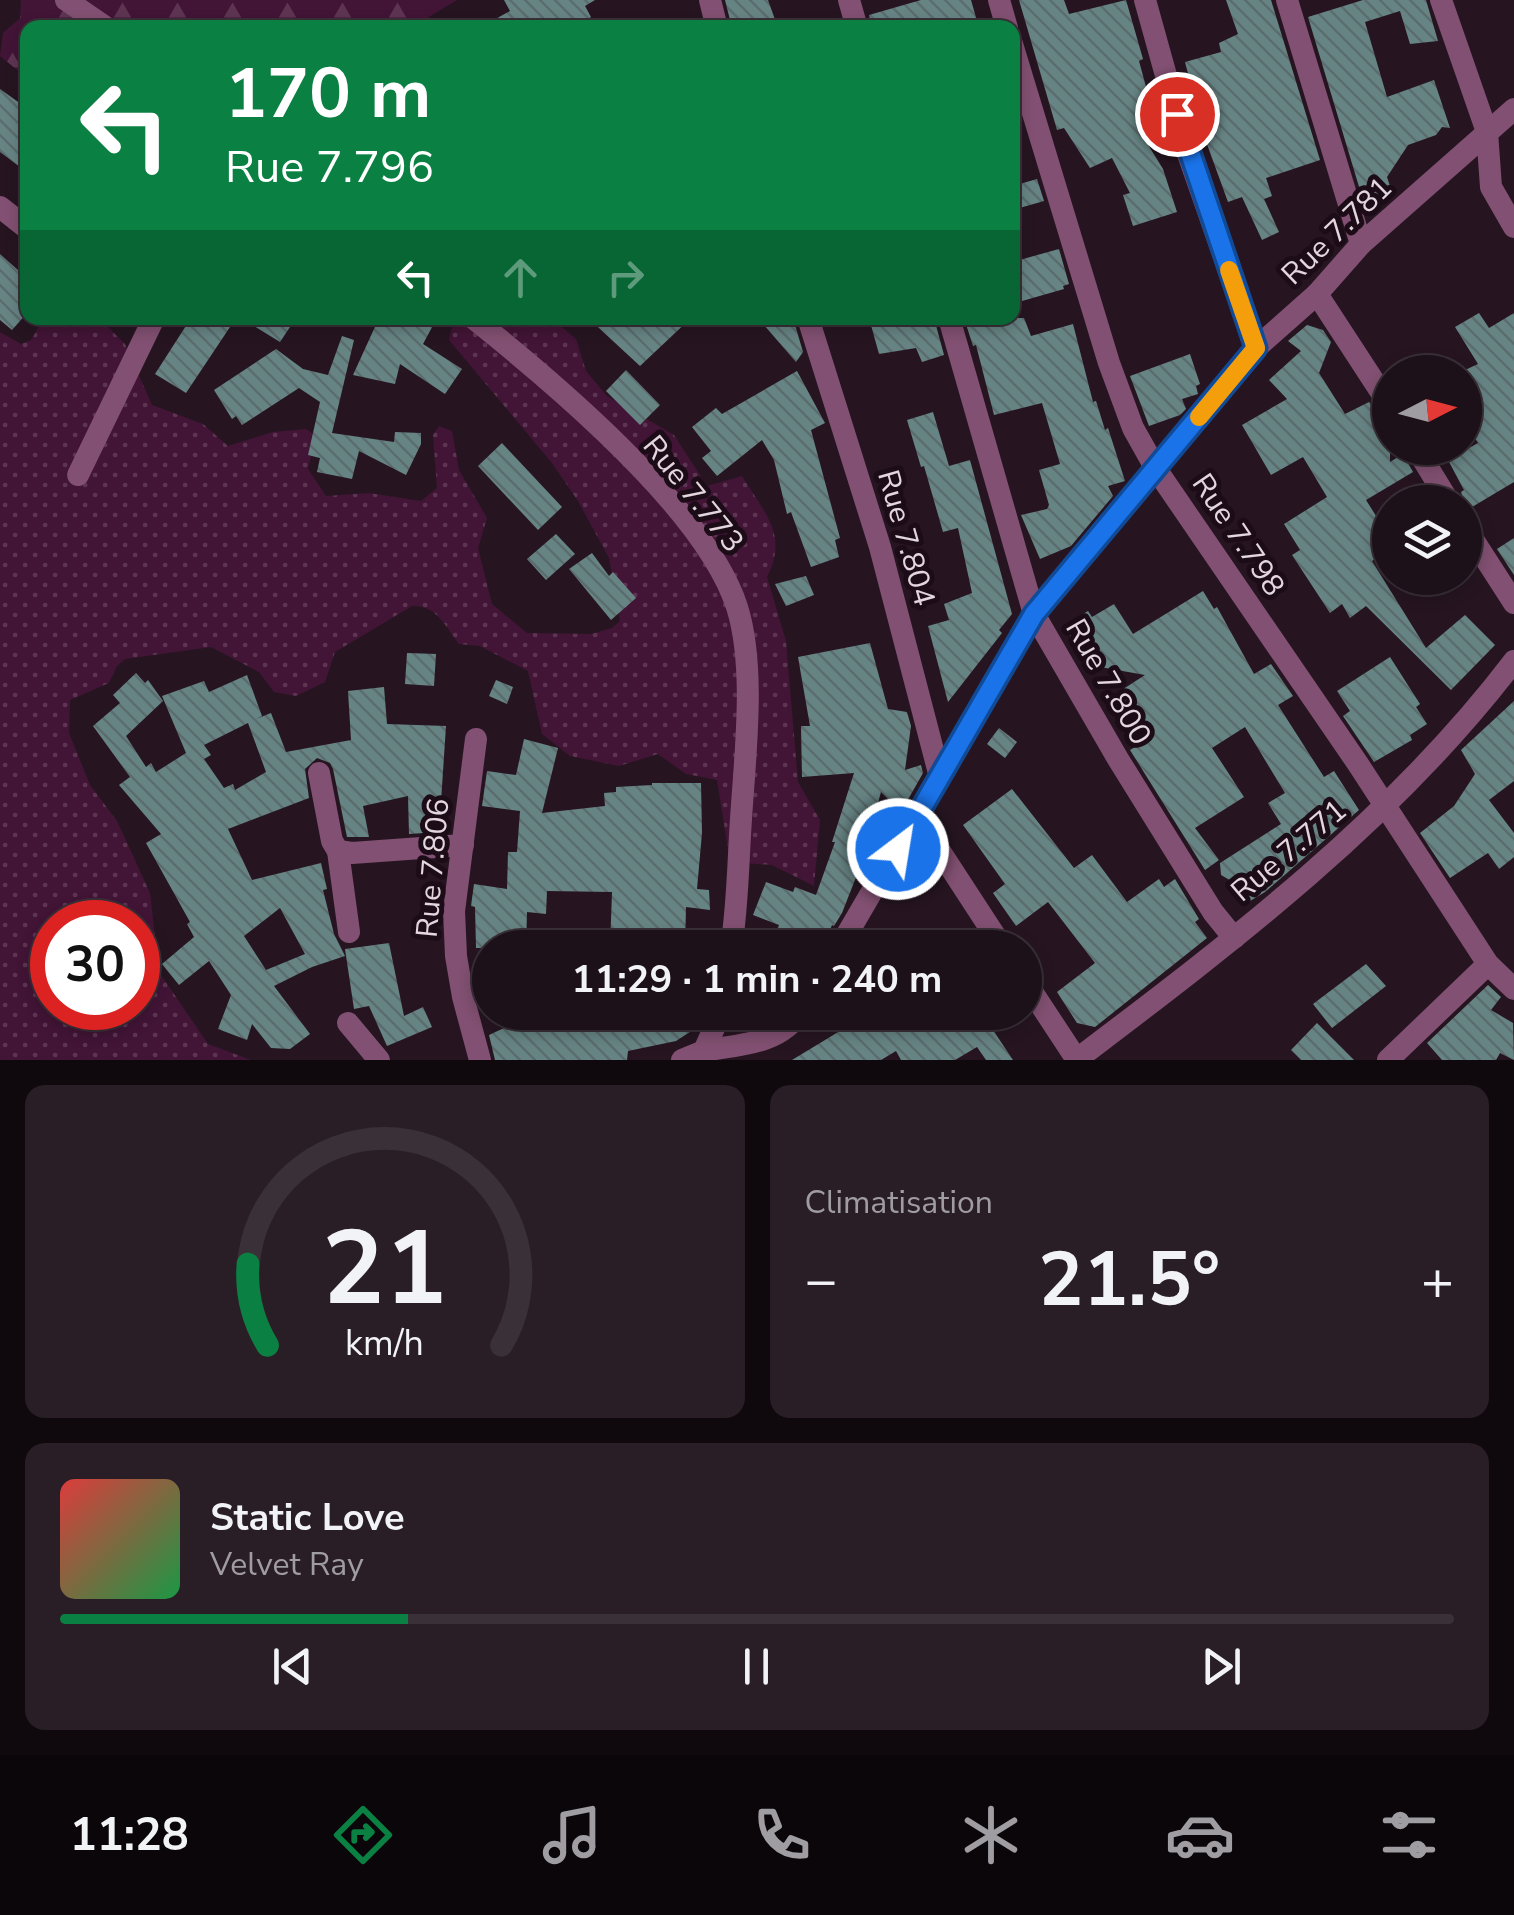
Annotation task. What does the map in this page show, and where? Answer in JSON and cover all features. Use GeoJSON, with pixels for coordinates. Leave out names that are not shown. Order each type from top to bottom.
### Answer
{"type":"FeatureCollection","features":[{"type":"Feature","properties":{"kind":"street"},"geometry":{"type":"LineString","coordinates":[[66,0],[95,20]]}},
{"type":"Feature","properties":{"kind":"street"},"geometry":{"type":"LineString","coordinates":[[1145,0],[1187,151],[1256,348]]}},
{"type":"Feature","properties":{"kind":"street"},"geometry":{"type":"LineString","coordinates":[[1286,0],[1361,244]]}},
{"type":"Feature","properties":{"kind":"street"},"geometry":{"type":"LineString","coordinates":[[1441,0],[1487,132],[1491,187],[1514,227]]}},
{"type":"Feature","properties":{"kind":"street","name":"Rue 7.798"},"geometry":{"type":"LineString","coordinates":[[1020,71],[1108,363],[1133,428],[1156,469],[1358,764],[1488,964],[1514,989]]}},
{"type":"Feature","properties":{"kind":"street","name":"Rue 7.781"},"geometry":{"type":"LineString","coordinates":[[850,930],[1034,614],[1256,348],[1317,294],[1361,244],[1514,109]]}},
{"type":"Feature","properties":{"kind":"street"},"geometry":{"type":"LineString","coordinates":[[1317,294],[1372,378]]}},
{"type":"Feature","properties":{"kind":"street"},"geometry":{"type":"LineString","coordinates":[[78,475],[151,325]]}},
{"type":"Feature","properties":{"kind":"street","name":"Rue 7.773"},"geometry":{"type":"LineString","coordinates":[[482,325],[550,379],[653,483],[692,530],[736,606],[744,642],[747,722],[733,930]]}},
{"type":"Feature","properties":{"kind":"street","name":"Rue 7.804"},"geometry":{"type":"LineString","coordinates":[[810,325],[880,548],[940,777]]}},
{"type":"Feature","properties":{"kind":"street","name":"Rue 7.800"},"geometry":{"type":"LineString","coordinates":[[950,325],[1034,614],[1118,759],[1213,912],[1234,938]]}},
{"type":"Feature","properties":{"kind":"street"},"geometry":{"type":"LineString","coordinates":[[1482,554],[1514,604]]}},
{"type":"Feature","properties":{"kind":"street","name":"Rue 7.771"},"geometry":{"type":"LineString","coordinates":[[1076,1060],[1234,938],[1385,809],[1514,661]]}},
{"type":"Feature","properties":{"kind":"street","name":"Rue 7.806"},"geometry":{"type":"LineString","coordinates":[[476,739],[454,911],[463,997],[480,1060]]}},
{"type":"Feature","properties":{"kind":"street"},"geometry":{"type":"LineString","coordinates":[[319,772],[332,841],[338,851],[349,932]]}},
{"type":"Feature","properties":{"kind":"street"},"geometry":{"type":"LineString","coordinates":[[917,816],[991,930]]}},
{"type":"Feature","properties":{"kind":"street"},"geometry":{"type":"LineString","coordinates":[[338,851],[464,845]]}},
{"type":"Feature","properties":{"kind":"street"},"geometry":{"type":"LineString","coordinates":[[1388,1060],[1488,964]]}},
{"type":"Feature","properties":{"kind":"street"},"geometry":{"type":"LineString","coordinates":[[1042,1007],[1076,1060]]}},
{"type":"Feature","properties":{"kind":"street"},"geometry":{"type":"LineString","coordinates":[[348,1023],[379,1060]]}},
{"type":"Feature","properties":{"kind":"street"},"geometry":{"type":"LineString","coordinates":[[693,1056],[710,1030]]}},
{"type":"Feature","properties":{"kind":"street"},"geometry":{"type":"LineString","coordinates":[[693,1056],[772,1038],[788,1030]]}},
{"type":"Feature","properties":{"kind":"green space"},"geometry":{"type":"Polygon","coordinates":[[[21,0],[457,0],[424,20],[20,20],[20,72],[0,56],[3,33],[20,18],[21,0]]]}},
{"type":"Feature","properties":{"kind":"green space"},"geometry":{"type":"Polygon","coordinates":[[[40,325],[106,325],[125,344],[152,405],[203,424],[228,446],[273,432],[306,429],[316,436],[308,469],[326,496],[369,493],[421,501],[437,488],[433,435],[439,426],[452,431],[459,470],[487,518],[478,548],[492,604],[527,633],[591,634],[612,628],[620,621],[609,558],[552,463],[449,340],[452,325],[559,325],[576,339],[586,371],[607,396],[674,435],[707,486],[742,476],[771,524],[775,548],[767,577],[786,641],[798,782],[820,820],[814,886],[772,865],[730,862],[717,780],[686,774],[658,754],[619,766],[570,756],[542,734],[528,671],[480,646],[459,644],[440,618],[420,606],[412,606],[335,652],[325,682],[296,696],[274,692],[259,672],[211,647],[125,659],[109,683],[70,700],[69,733],[90,785],[117,821],[151,900],[30,900],[30,1030],[160,1030],[160,973],[208,1044],[251,1060],[0,1060],[0,332],[21,344],[31,340],[40,325]]]}},
{"type":"Feature","properties":{"kind":"building"},"geometry":{"type":"Polygon","coordinates":[[[504,0],[595,0],[585,6],[591,17],[586,20],[494,20],[510,11],[504,0]]]}},
{"type":"Feature","properties":{"kind":"building"},"geometry":{"type":"Polygon","coordinates":[[[725,0],[768,0],[775,20],[730,20],[725,0]]]}},
{"type":"Feature","properties":{"kind":"building"},"geometry":{"type":"Polygon","coordinates":[[[921,0],[971,0],[977,20],[870,20],[869,15],[921,0]]]}},
{"type":"Feature","properties":{"kind":"building"},"geometry":{"type":"Polygon","coordinates":[[[1019,0],[1064,0],[1069,14],[1126,0],[1157,127],[1142,135],[1163,169],[1177,212],[1133,226],[1123,195],[1130,193],[1112,158],[1090,168],[1064,128],[1057,130],[1019,0]]]}},
{"type":"Feature","properties":{"kind":"building"},"geometry":{"type":"Polygon","coordinates":[[[1226,0],[1271,0],[1320,160],[1266,178],[1272,196],[1264,199],[1279,232],[1262,240],[1242,197],[1228,202],[1204,136],[1185,62],[1221,52],[1219,43],[1238,34],[1226,0]]]}},
{"type":"Feature","properties":{"kind":"building"},"geometry":{"type":"Polygon","coordinates":[[[1363,0],[1426,0],[1438,41],[1410,44],[1400,11],[1365,22],[1387,97],[1434,80],[1450,128],[1442,127],[1436,135],[1408,145],[1387,177],[1392,192],[1366,210],[1308,17],[1363,0]]]}},
{"type":"Feature","properties":{"kind":"building"},"geometry":{"type":"Polygon","coordinates":[[[0,89],[20,103],[20,167],[0,152],[0,89]]]}},
{"type":"Feature","properties":{"kind":"building"},"geometry":{"type":"Polygon","coordinates":[[[1037,179],[1044,201],[1020,208],[1020,184],[1037,179]]]}},
{"type":"Feature","properties":{"kind":"building"},"geometry":{"type":"Polygon","coordinates":[[[1059,249],[1069,284],[1064,289],[1020,302],[1020,260],[1059,249]]]}},
{"type":"Feature","properties":{"kind":"building"},"geometry":{"type":"Polygon","coordinates":[[[0,254],[20,272],[20,321],[12,330],[0,320],[0,254]]]}},
{"type":"Feature","properties":{"kind":"building"},"geometry":{"type":"Polygon","coordinates":[[[1479,313],[1489,328],[1514,313],[1514,482],[1482,501],[1482,485],[1461,485],[1451,465],[1482,465],[1482,355],[1472,355],[1455,327],[1479,313]]]}},
{"type":"Feature","properties":{"kind":"building"},"geometry":{"type":"Polygon","coordinates":[[[1020,318],[1024,318],[1031,336],[1073,324],[1093,402],[1096,401],[1105,430],[1108,428],[1125,481],[1108,486],[1113,496],[1071,546],[1040,559],[1021,515],[1047,509],[1039,470],[1060,464],[1042,403],[994,415],[976,345],[973,346],[966,325],[1020,325],[1020,318]]]}},
{"type":"Feature","properties":{"kind":"building"},"geometry":{"type":"Polygon","coordinates":[[[186,325],[231,325],[186,393],[155,374],[186,325]]]}},
{"type":"Feature","properties":{"kind":"building"},"geometry":{"type":"Polygon","coordinates":[[[252,325],[291,325],[280,342],[252,325]]]}},
{"type":"Feature","properties":{"kind":"building"},"geometry":{"type":"Polygon","coordinates":[[[376,325],[433,325],[423,344],[462,369],[445,394],[400,364],[395,384],[353,375],[376,325]]]}},
{"type":"Feature","properties":{"kind":"building"},"geometry":{"type":"Polygon","coordinates":[[[596,325],[684,325],[640,366],[596,325]]]}},
{"type":"Feature","properties":{"kind":"building"},"geometry":{"type":"Polygon","coordinates":[[[764,325],[795,325],[803,352],[796,362],[764,325]]]}},
{"type":"Feature","properties":{"kind":"building"},"geometry":{"type":"Polygon","coordinates":[[[871,325],[936,325],[944,355],[922,362],[916,348],[879,354],[871,325]]]}},
{"type":"Feature","properties":{"kind":"building"},"geometry":{"type":"Polygon","coordinates":[[[1307,325],[1323,330],[1331,342],[1319,373],[1345,414],[1369,402],[1372,406],[1372,465],[1409,465],[1413,472],[1391,485],[1372,485],[1372,496],[1366,500],[1372,510],[1372,595],[1393,595],[1426,648],[1465,615],[1495,645],[1451,690],[1366,606],[1350,618],[1342,604],[1330,613],[1292,555],[1300,550],[1284,524],[1327,497],[1303,457],[1271,475],[1242,425],[1287,399],[1269,380],[1301,351],[1288,341],[1307,325]]]}},
{"type":"Feature","properties":{"kind":"building"},"geometry":{"type":"Polygon","coordinates":[[[342,336],[354,340],[332,433],[394,442],[395,432],[421,433],[421,444],[406,475],[359,451],[352,479],[317,472],[320,458],[308,455],[320,402],[299,388],[242,425],[236,416],[232,419],[214,390],[276,349],[303,369],[328,375],[342,336]]]}},
{"type":"Feature","properties":{"kind":"building"},"geometry":{"type":"Polygon","coordinates":[[[1190,354],[1200,384],[1196,386],[1198,394],[1182,399],[1186,409],[1180,415],[1149,426],[1130,376],[1190,354]]]}},
{"type":"Feature","properties":{"kind":"building"},"geometry":{"type":"Polygon","coordinates":[[[626,370],[660,405],[640,425],[606,391],[626,370]]]}},
{"type":"Feature","properties":{"kind":"building"},"geometry":{"type":"Polygon","coordinates":[[[797,371],[825,423],[811,430],[840,538],[835,540],[839,557],[811,567],[791,512],[787,514],[774,460],[762,440],[717,476],[702,458],[711,451],[692,427],[716,408],[722,414],[797,371]]]}},
{"type":"Feature","properties":{"kind":"building"},"geometry":{"type":"Polygon","coordinates":[[[933,412],[949,466],[970,460],[1012,614],[999,630],[1002,633],[948,702],[928,626],[949,620],[944,604],[972,593],[958,528],[943,532],[907,420],[933,412]]]}},
{"type":"Feature","properties":{"kind":"building"},"geometry":{"type":"Polygon","coordinates":[[[502,443],[562,507],[538,530],[478,466],[502,443]]]}},
{"type":"Feature","properties":{"kind":"building"},"geometry":{"type":"Polygon","coordinates":[[[556,534],[575,554],[546,580],[527,559],[556,534]]]}},
{"type":"Feature","properties":{"kind":"building"},"geometry":{"type":"Polygon","coordinates":[[[1514,538],[1514,575],[1497,549],[1514,538]]]}},
{"type":"Feature","properties":{"kind":"building"},"geometry":{"type":"Polygon","coordinates":[[[592,553],[609,576],[613,572],[636,598],[611,620],[569,569],[592,553]]]}},
{"type":"Feature","properties":{"kind":"building"},"geometry":{"type":"Polygon","coordinates":[[[806,576],[814,595],[786,606],[775,584],[806,576]]]}},
{"type":"Feature","properties":{"kind":"building"},"geometry":{"type":"Polygon","coordinates":[[[1203,591],[1214,609],[1217,607],[1254,674],[1271,664],[1293,696],[1278,705],[1324,777],[1334,771],[1359,810],[1250,901],[1240,886],[1221,875],[1220,863],[1281,824],[1268,803],[1285,793],[1245,727],[1212,748],[1244,797],[1195,828],[1219,860],[1205,870],[1130,750],[1144,742],[1114,695],[1145,675],[1089,665],[1064,626],[1088,611],[1092,617],[1114,604],[1133,634],[1203,591]]]}},
{"type":"Feature","properties":{"kind":"building"},"geometry":{"type":"Polygon","coordinates":[[[870,643],[888,709],[907,712],[911,726],[905,770],[921,765],[923,773],[901,812],[881,792],[860,867],[842,913],[830,930],[777,930],[779,925],[753,915],[766,882],[816,895],[854,773],[802,777],[801,726],[810,726],[798,657],[870,643]]]}},
{"type":"Feature","properties":{"kind":"building"},"geometry":{"type":"Polygon","coordinates":[[[407,653],[436,654],[434,686],[405,684],[407,653]]]}},
{"type":"Feature","properties":{"kind":"building"},"geometry":{"type":"Polygon","coordinates":[[[1390,657],[1420,704],[1416,707],[1427,724],[1410,735],[1412,740],[1374,762],[1343,716],[1350,711],[1337,691],[1390,657]]]}},
{"type":"Feature","properties":{"kind":"building"},"geometry":{"type":"Polygon","coordinates":[[[136,673],[145,683],[148,680],[163,701],[126,736],[146,767],[151,763],[156,772],[186,753],[162,696],[204,681],[209,692],[247,675],[262,716],[256,719],[271,713],[286,752],[351,740],[348,691],[384,687],[387,724],[446,726],[439,832],[409,834],[408,796],[363,806],[369,837],[347,837],[333,769],[330,763],[317,758],[305,769],[309,798],[228,829],[252,880],[321,863],[334,934],[345,956],[274,986],[310,1034],[290,1049],[271,1048],[252,1024],[247,1040],[218,1029],[231,995],[209,961],[179,985],[162,964],[194,937],[187,924],[190,922],[146,843],[161,834],[119,785],[130,777],[93,726],[120,703],[113,695],[136,673]],[[248,723],[204,745],[211,755],[204,759],[224,788],[233,784],[235,790],[266,772],[248,723]],[[280,908],[244,936],[266,970],[305,954],[280,908]]]}},
{"type":"Feature","properties":{"kind":"building"},"geometry":{"type":"Polygon","coordinates":[[[496,680],[513,687],[507,704],[489,696],[496,680]]]}},
{"type":"Feature","properties":{"kind":"building"},"geometry":{"type":"Polygon","coordinates":[[[1514,701],[1514,781],[1489,800],[1514,833],[1514,857],[1499,869],[1488,853],[1450,878],[1420,833],[1454,806],[1475,774],[1461,750],[1514,701]]]}},
{"type":"Feature","properties":{"kind":"building"},"geometry":{"type":"Polygon","coordinates":[[[999,728],[1017,742],[1005,758],[987,744],[999,728]]]}},
{"type":"Feature","properties":{"kind":"building"},"geometry":{"type":"Polygon","coordinates":[[[524,739],[558,748],[542,813],[605,806],[604,793],[616,792],[616,787],[701,783],[697,889],[709,890],[710,910],[686,907],[685,930],[611,930],[612,892],[547,891],[546,914],[527,912],[526,930],[476,930],[475,907],[471,906],[474,884],[507,889],[508,852],[517,852],[520,811],[482,806],[487,771],[516,775],[524,739]]]}},
{"type":"Feature","properties":{"kind":"building"},"geometry":{"type":"Polygon","coordinates":[[[1012,789],[1074,868],[1092,855],[1127,902],[1159,879],[1164,887],[1175,879],[1207,938],[1095,1027],[1077,1023],[1057,992],[1095,963],[1048,902],[1016,926],[993,893],[1005,884],[963,825],[1012,789]]]}},
{"type":"Feature","properties":{"kind":"building"},"geometry":{"type":"Polygon","coordinates":[[[389,943],[404,1016],[423,1007],[432,1027],[387,1046],[369,1006],[354,1009],[345,949],[389,943]]]}},
{"type":"Feature","properties":{"kind":"building"},"geometry":{"type":"Polygon","coordinates":[[[1366,964],[1386,986],[1332,1028],[1313,1004],[1366,964]]]}},
{"type":"Feature","properties":{"kind":"building"},"geometry":{"type":"Polygon","coordinates":[[[1488,985],[1501,997],[1491,1010],[1513,1023],[1514,1060],[1500,1053],[1496,1060],[1442,1060],[1427,1043],[1488,985]]]}},
{"type":"Feature","properties":{"kind":"building"},"geometry":{"type":"Polygon","coordinates":[[[1317,1023],[1354,1060],[1301,1060],[1291,1050],[1317,1023]]]}},
{"type":"Feature","properties":{"kind":"building"},"geometry":{"type":"Polygon","coordinates":[[[500,1030],[693,1030],[676,1041],[628,1051],[627,1060],[495,1060],[489,1035],[500,1030]]]}},
{"type":"Feature","properties":{"kind":"building"},"geometry":{"type":"Polygon","coordinates":[[[842,1030],[993,1030],[1013,1060],[986,1060],[977,1047],[955,1060],[901,1060],[896,1051],[881,1060],[792,1060],[842,1030]]]}},
{"type":"Feature","properties":{"kind":"slow traffic"},"geometry":{"type":"LineString","coordinates":[[1199,417],[1256,348],[1229,270]]}},
{"type":"Feature","properties":{"kind":"route"},"geometry":{"type":"LineString","coordinates":[[898,849],[1034,614],[1256,348],[1177,114]]}}]}
